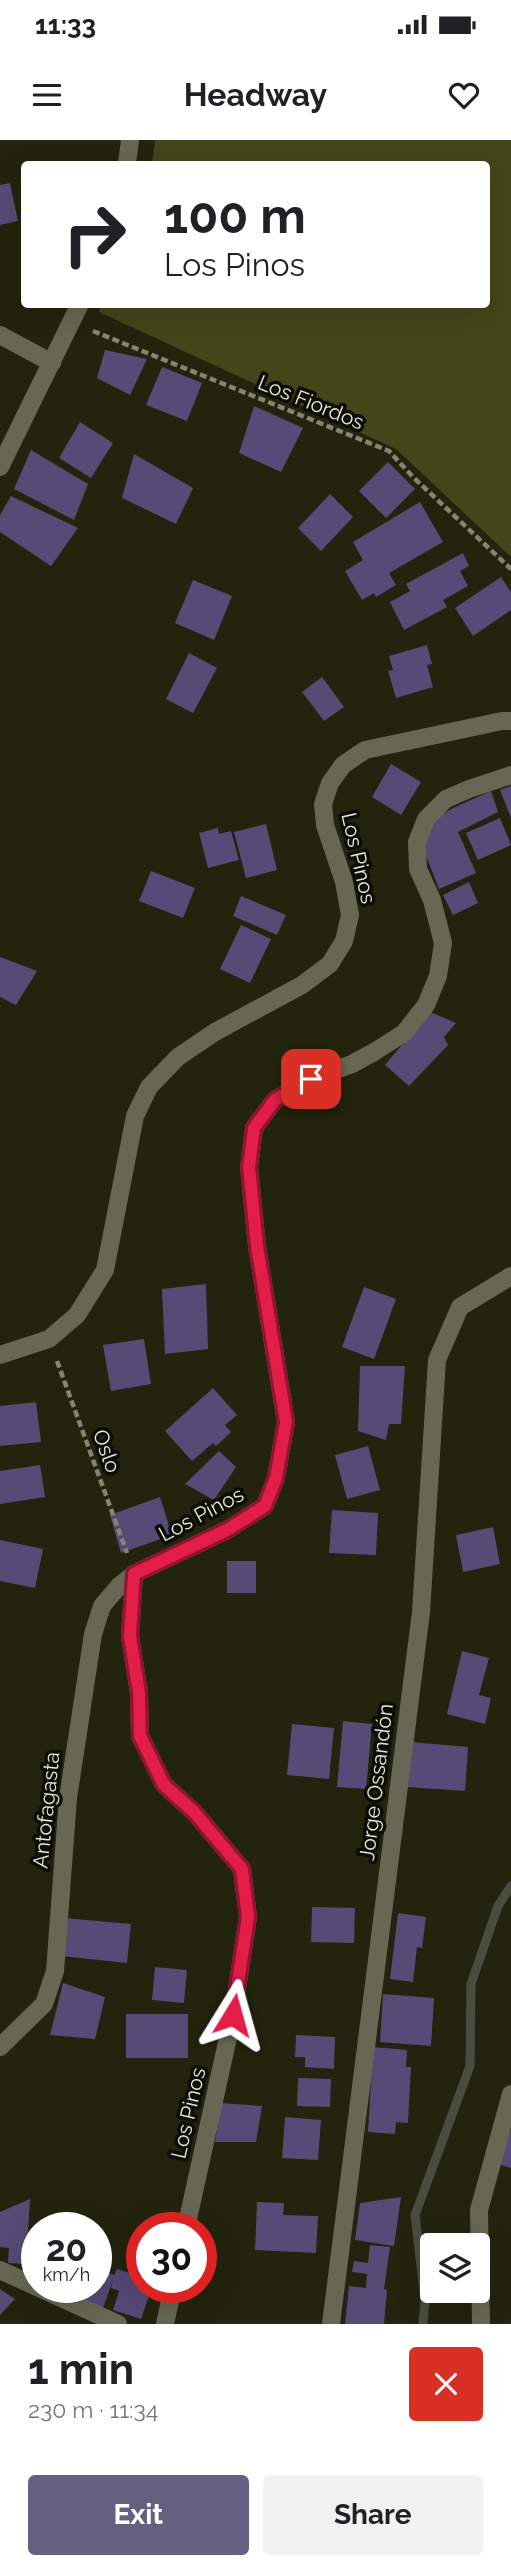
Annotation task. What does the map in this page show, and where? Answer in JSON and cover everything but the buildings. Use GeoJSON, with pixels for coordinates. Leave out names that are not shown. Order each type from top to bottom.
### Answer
{"type":"FeatureCollection","features":[{"type":"Feature","properties":{"kind":"street"},"geometry":{"type":"LineString","coordinates":[[127,161],[130,140]]}},
{"type":"Feature","properties":{"kind":"street"},"geometry":{"type":"LineString","coordinates":[[0,467],[78,308]]}},
{"type":"Feature","properties":{"kind":"street"},"geometry":{"type":"LineString","coordinates":[[0,335],[52,363]]}},
{"type":"Feature","properties":{"kind":"street","name":"Los Pinos"},"geometry":{"type":"LineString","coordinates":[[0,1355],[49,1339],[77,1315],[105,1270],[135,1116],[149,1087],[178,1057],[215,1032],[302,985],[330,964],[344,941],[350,915],[345,882],[325,825],[323,804],[330,783],[344,765],[365,750],[511,721]]}},
{"type":"Feature","properties":{"kind":"street","name":"Los Pinos"},"geometry":{"type":"LineString","coordinates":[[190,2212],[233,2015],[248,1917],[242,1869],[194,1812],[164,1785],[140,1736],[139,1693],[130,1636],[134,1574],[227,1530],[265,1506],[276,1478],[286,1422],[257,1246],[249,1167],[254,1128],[275,1100],[311,1079],[352,1064],[374,1052],[404,1033],[426,1005],[438,976],[443,943],[432,900],[418,869],[417,842],[426,819],[446,799],[511,775]]}},
{"type":"Feature","properties":{"kind":"street","name":"Jorge Ossandón"},"geometry":{"type":"LineString","coordinates":[[331,2324],[421,1612],[438,1360],[460,1307],[511,1276]]}},
{"type":"Feature","properties":{"kind":"street","name":"Antofagasta"},"geometry":{"type":"LineString","coordinates":[[0,2047],[44,2004],[55,1971],[68,1798],[93,1634],[102,1605],[134,1574]]}},
{"type":"Feature","properties":{"kind":"street"},"geometry":{"type":"LineString","coordinates":[[481,2324],[478,2210],[511,2094]]}},
{"type":"Feature","properties":{"kind":"street"},"geometry":{"type":"LineString","coordinates":[[0,2270],[21,2280]]}},
{"type":"Feature","properties":{"kind":"street"},"geometry":{"type":"LineString","coordinates":[[72,2303],[118,2324]]}},
{"type":"Feature","properties":{"kind":"street"},"geometry":{"type":"LineString","coordinates":[[166,2324],[170,2303]]}},
{"type":"Feature","properties":{"kind":"path","name":"Los Fiordos"},"geometry":{"type":"LineString","coordinates":[[65,337],[82,326],[389,451],[511,569]]}},
{"type":"Feature","properties":{"kind":"path","name":"Oslo"},"geometry":{"type":"LineString","coordinates":[[49,1339],[134,1574]]}},
{"type":"Feature","properties":{"kind":"green space"},"geometry":{"type":"Polygon","coordinates":[[[155,140],[511,140],[511,557],[396,449],[99,312],[100,308],[490,308],[490,161],[152,161],[155,140]]]}},
{"type":"Feature","properties":{"kind":"waterway"},"geometry":{"type":"LineString","coordinates":[[423,2324],[425,2300],[415,2215],[470,2066],[471,1984],[498,1906],[511,1886]]}},
{"type":"Feature","properties":{"kind":"route"},"geometry":{"type":"LineString","coordinates":[[233,2015],[248,1917],[242,1869],[194,1812],[164,1785],[140,1736],[139,1693],[130,1636],[134,1574],[227,1530],[265,1506],[276,1478],[286,1422],[257,1246],[249,1167],[254,1128],[275,1100],[311,1079]]}}]}
